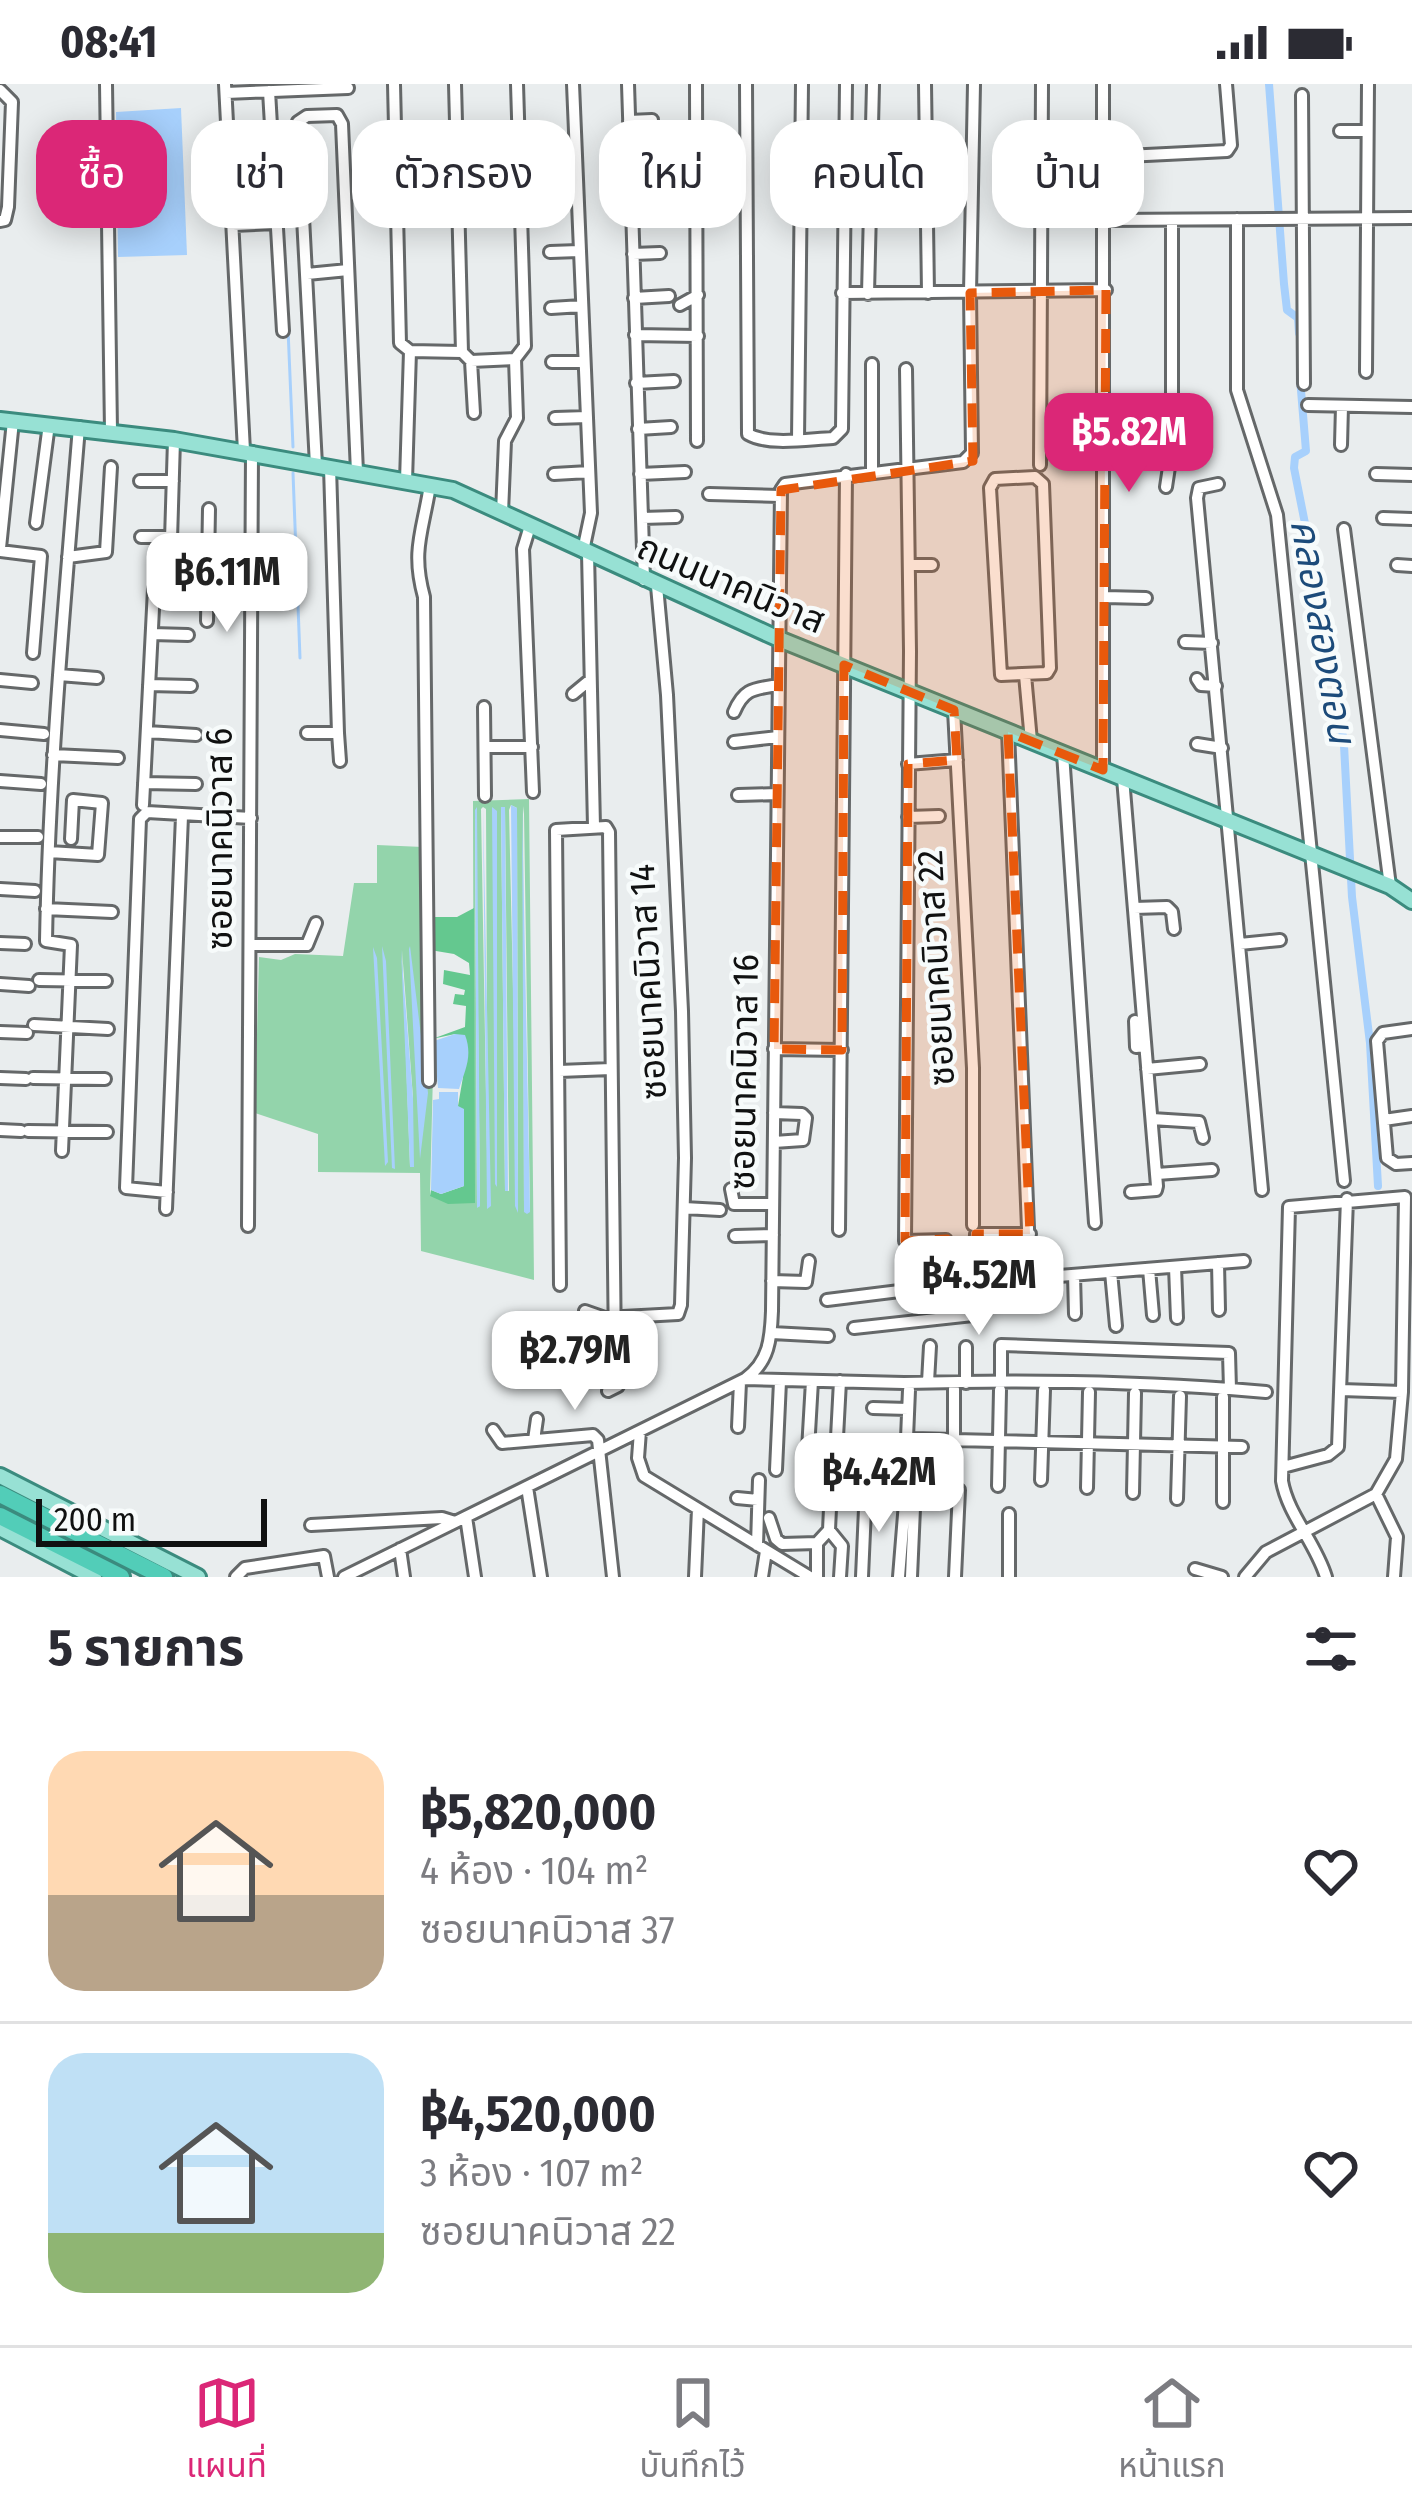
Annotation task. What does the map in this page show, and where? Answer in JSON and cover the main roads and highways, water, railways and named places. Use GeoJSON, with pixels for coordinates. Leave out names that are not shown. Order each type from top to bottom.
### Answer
{"type":"FeatureCollection","features":[{"type":"Feature","properties":{"kind":"highway"},"geometry":{"type":"LineString","coordinates":[[4,1487],[164,1577]]}},
{"type":"Feature","properties":{"kind":"highway"},"geometry":{"type":"LineString","coordinates":[[0,1516],[121,1577]]}},
{"type":"Feature","properties":{"kind":"main road","name":"ถนนนาคนิวาส"},"geometry":{"type":"LineString","coordinates":[[7,420],[174,440],[453,490],[779,639],[1390,886],[1412,902]]}},
{"type":"Feature","properties":{"kind":"main road"},"geometry":{"type":"LineString","coordinates":[[4,1487],[198,1577]]}},
{"type":"Feature","properties":{"kind":"main road"},"geometry":{"type":"LineString","coordinates":[[0,1528],[94,1577]]}},
{"type":"Feature","properties":{"kind":"water"},"geometry":{"type":"Polygon","coordinates":[[[181,108],[187,255],[118,257],[118,228],[167,228],[167,120],[116,120],[116,112],[181,108]]]}},
{"type":"Feature","properties":{"kind":"water"},"geometry":{"type":"Polygon","coordinates":[[[511,805],[517,808],[518,1213],[515,1206],[511,805]]]}},
{"type":"Feature","properties":{"kind":"water"},"geometry":{"type":"Polygon","coordinates":[[[522,805],[530,1212],[527,1214],[524,1212],[522,805]]]}},
{"type":"Feature","properties":{"kind":"water"},"geometry":{"type":"Polygon","coordinates":[[[477,807],[480,1206],[477,1208],[475,810],[477,807]]]}},
{"type":"Feature","properties":{"kind":"water"},"geometry":{"type":"Polygon","coordinates":[[[483,807],[491,1206],[487,1209],[483,807]]]}},
{"type":"Feature","properties":{"kind":"water"},"geometry":{"type":"Polygon","coordinates":[[[492,807],[497,811],[497,1187],[495,1184],[492,807]]]}},
{"type":"Feature","properties":{"kind":"water"},"geometry":{"type":"Polygon","coordinates":[[[501,807],[505,807],[508,1191],[505,1191],[501,807]]]}},
{"type":"Feature","properties":{"kind":"water"},"geometry":{"type":"Polygon","coordinates":[[[382,946],[386,961],[395,1169],[392,1168],[382,946]]]}},
{"type":"Feature","properties":{"kind":"water"},"geometry":{"type":"Polygon","coordinates":[[[373,947],[377,958],[385,1166],[373,947]]]}},
{"type":"Feature","properties":{"kind":"water"},"geometry":{"type":"Polygon","coordinates":[[[401,949],[413,1098],[414,1167],[410,1167],[401,949]]]}},
{"type":"Feature","properties":{"kind":"water"},"geometry":{"type":"Polygon","coordinates":[[[409,949],[428,1093],[420,1159],[409,949]]]}},
{"type":"Feature","properties":{"kind":"water"},"geometry":{"type":"Polygon","coordinates":[[[465,1035],[466,1069],[459,1089],[438,1088],[434,1041],[465,1035]]]}},
{"type":"Feature","properties":{"kind":"water"},"geometry":{"type":"Polygon","coordinates":[[[439,1092],[458,1092],[458,1106],[464,1109],[464,1186],[441,1194],[431,1190],[433,1100],[439,1099],[439,1092]]]}},
{"type":"Feature","properties":{"kind":"waterway","name":"คลองสองตอน"},"geometry":{"type":"LineString","coordinates":[[1269,84],[1287,310],[1298,318],[1299,333]]}},
{"type":"Feature","properties":{"kind":"waterway"},"geometry":{"type":"LineString","coordinates":[[288,329],[293,447]]}},
{"type":"Feature","properties":{"kind":"waterway","name":"คลองสองตอน"},"geometry":{"type":"LineString","coordinates":[[1300,378],[1306,451],[1295,457],[1294,468],[1336,680],[1344,745],[1352,897],[1370,1043],[1378,1186]]}},
{"type":"Feature","properties":{"kind":"waterway"},"geometry":{"type":"LineString","coordinates":[[293,473],[300,658]]}}]}
